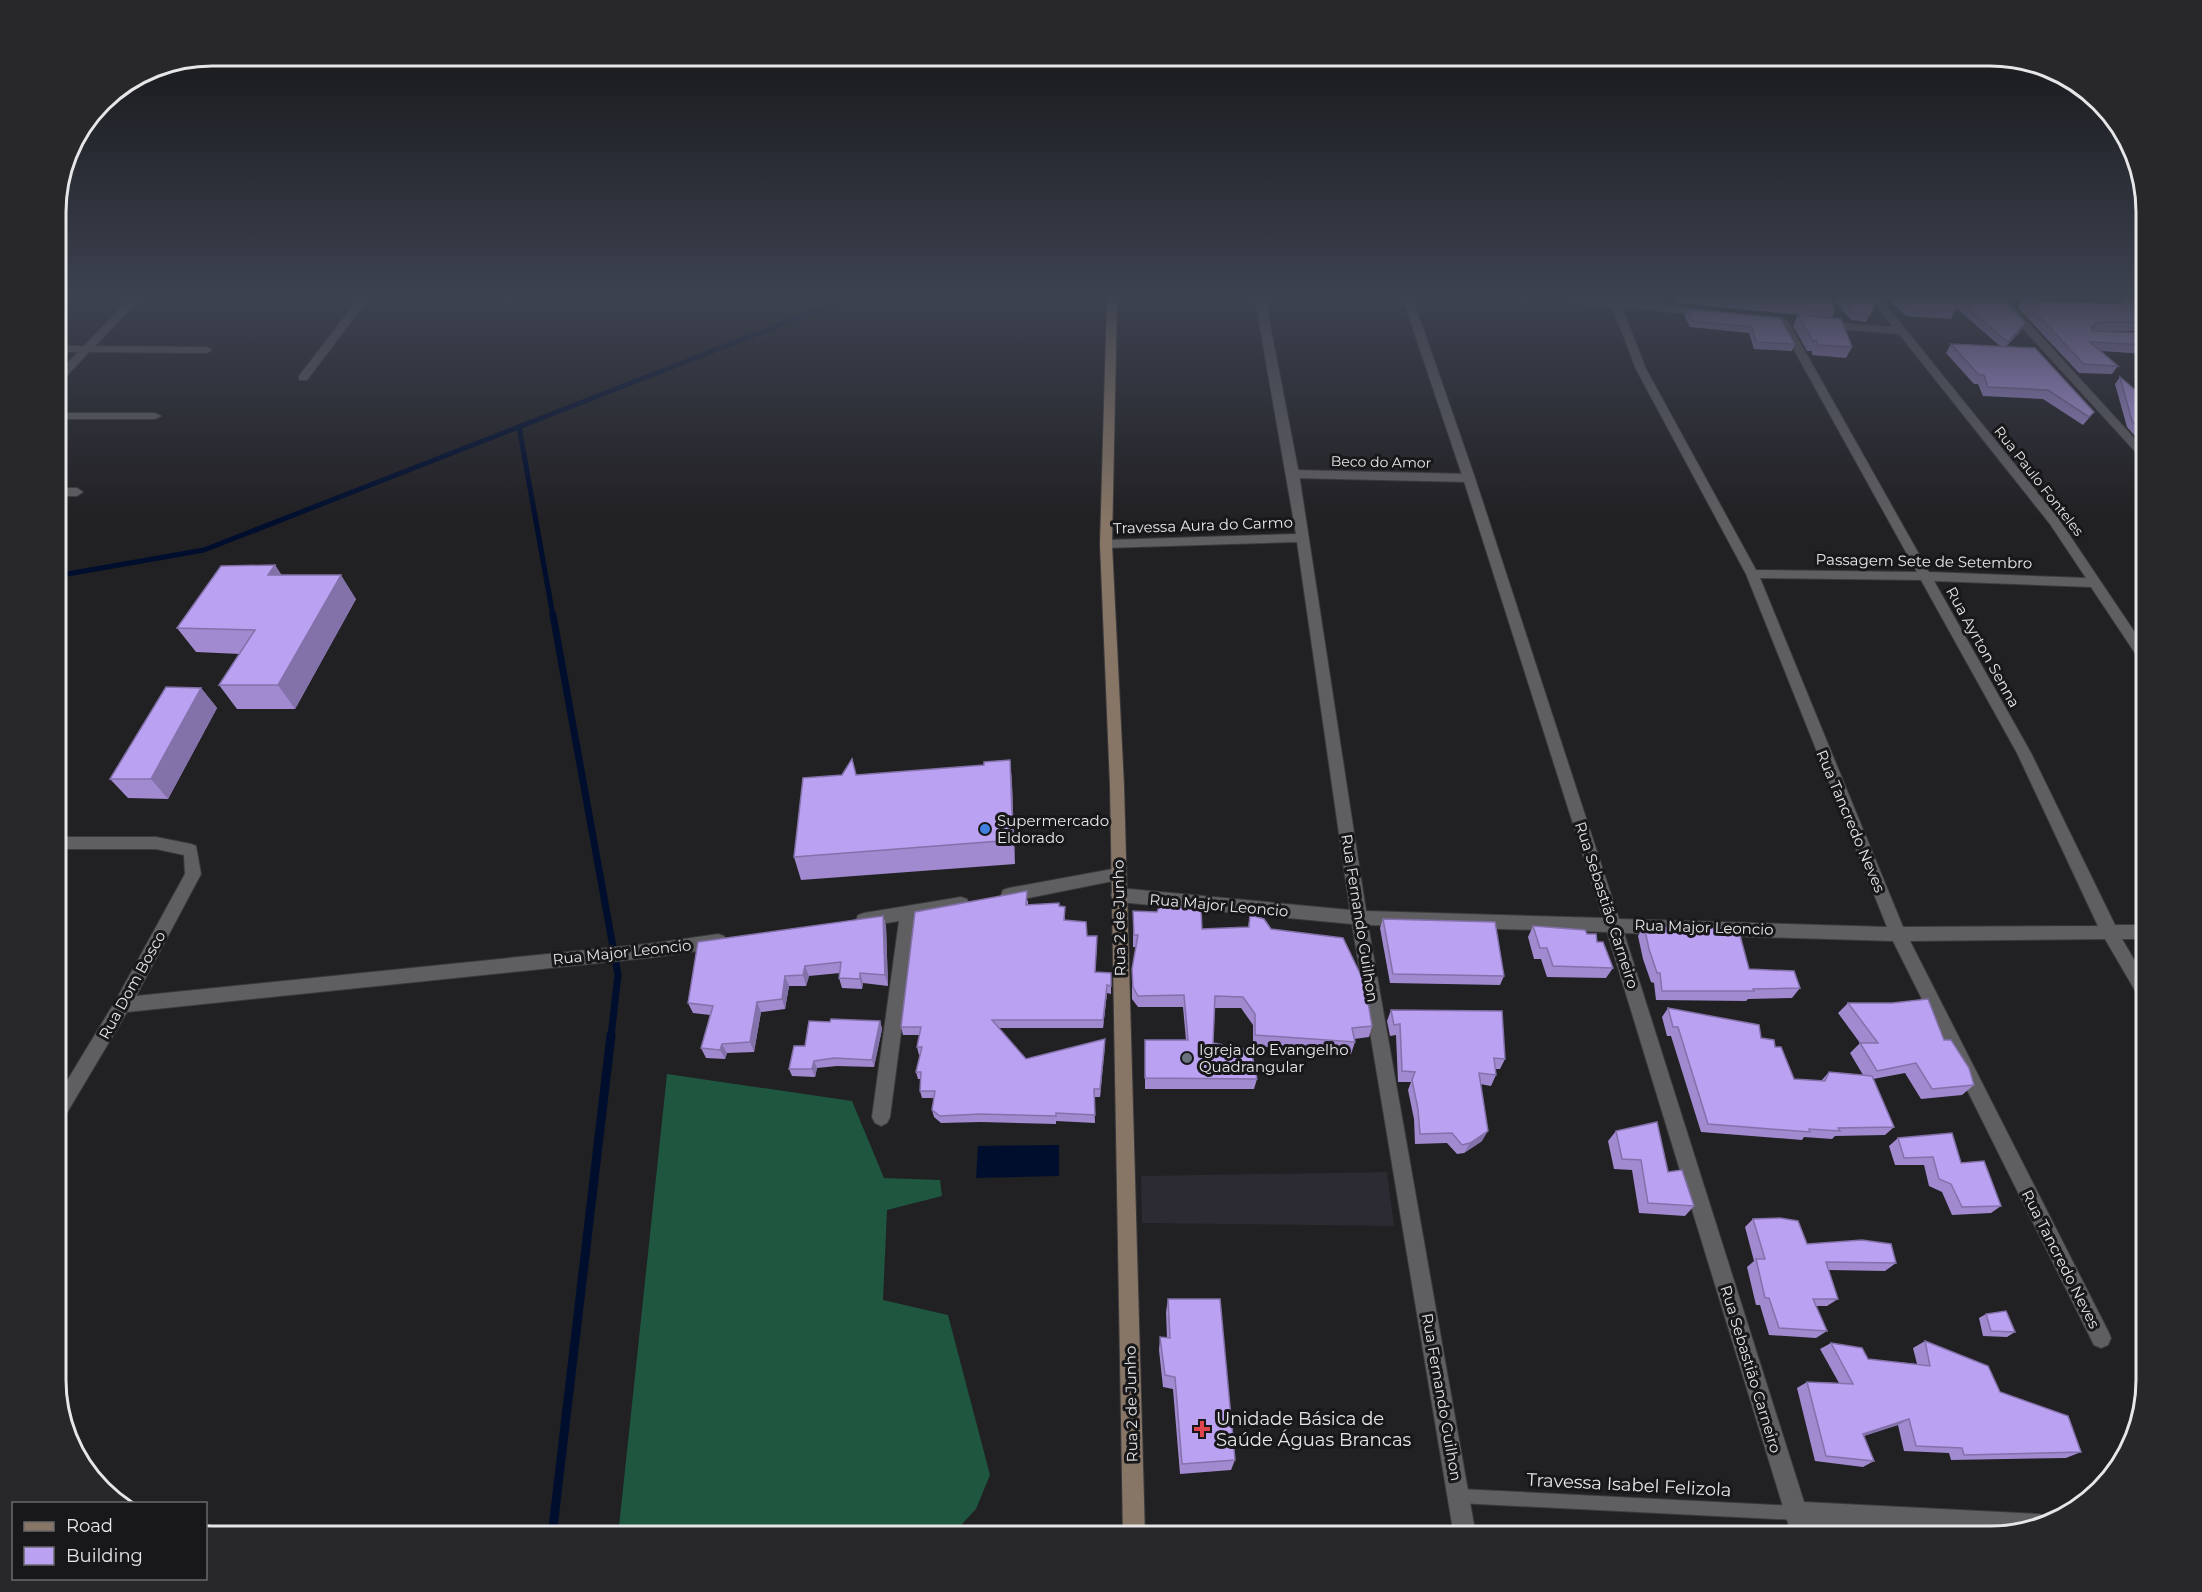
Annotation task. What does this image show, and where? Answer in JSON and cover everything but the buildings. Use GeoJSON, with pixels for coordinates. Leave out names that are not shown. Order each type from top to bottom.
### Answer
{"type":"FeatureCollection","features":[{"type":"Feature","properties":{"kind":"street"},"geometry":{"type":"LineString","coordinates":[[303,378],[307,373]]}},
{"type":"Feature","properties":{"kind":"street","name":"Rua 2 de Junho"},"geometry":{"type":"LineString","coordinates":[[1110,373],[1106,544],[1119,885],[1134,1526]]}},
{"type":"Feature","properties":{"kind":"street","name":"Rua Fernando Guilhon"},"geometry":{"type":"LineString","coordinates":[[1274,373],[1293,474],[1359,918],[1464,1526]]}},
{"type":"Feature","properties":{"kind":"street","name":"Rua Sebastião Carneiro"},"geometry":{"type":"LineString","coordinates":[[1433,373],[1613,924],[1800,1526]]}},
{"type":"Feature","properties":{"kind":"street","name":"Rua Tancredo Neves"},"geometry":{"type":"LineString","coordinates":[[1643,373],[1752,574],[1898,934],[2101,1338]]}},
{"type":"Feature","properties":{"kind":"street","name":"Rua Ayrton Senna"},"geometry":{"type":"LineString","coordinates":[[1812,373],[2024,753],[2110,933],[2136,977]]}},
{"type":"Feature","properties":{"kind":"street","name":"Rua Paulo Fonteles"},"geometry":{"type":"LineString","coordinates":[[1934,373],[2054,521],[2136,644]]}},
{"type":"Feature","properties":{"kind":"street"},"geometry":{"type":"LineString","coordinates":[[2069,373],[2136,446]]}},
{"type":"Feature","properties":{"kind":"street"},"geometry":{"type":"LineString","coordinates":[[66,416],[155,416]]}},
{"type":"Feature","properties":{"kind":"street"},"geometry":{"type":"LineString","coordinates":[[66,492],[77,492]]}},
{"type":"Feature","properties":{"kind":"street","name":"Travessa Aura do Carmo"},"geometry":{"type":"LineString","coordinates":[[1106,544],[1302,538]]}},
{"type":"Feature","properties":{"kind":"street","name":"Passagem Sete de Setembro"},"geometry":{"type":"LineString","coordinates":[[1752,574],[1924,576],[2096,583]]}},
{"type":"Feature","properties":{"kind":"street","name":"Rua Dom Bosco"},"geometry":{"type":"LineString","coordinates":[[66,843],[156,843],[191,850],[194,874],[122,1005],[66,1098]]}},
{"type":"Feature","properties":{"kind":"street","name":"Rua Major Leoncio"},"geometry":{"type":"LineString","coordinates":[[851,922],[908,914],[984,899],[1119,885],[1359,918],[1898,934],[2136,932]]}},
{"type":"Feature","properties":{"kind":"street"},"geometry":{"type":"LineString","coordinates":[[881,1117],[908,914]]}},
{"type":"Feature","properties":{"kind":"street","name":"Rua Major Leoncio"},"geometry":{"type":"LineString","coordinates":[[122,1005],[656,950],[736,938]]}},
{"type":"Feature","properties":{"kind":"street"},"geometry":{"type":"LineString","coordinates":[[1796,1513],[2013,1524]]}},
{"type":"Feature","properties":{"kind":"lane","name":"Beco do Amor"},"geometry":{"type":"LineString","coordinates":[[1293,474],[1469,478]]}},
{"type":"Feature","properties":{"kind":"lane","name":"Travessa Isabel Felizola"},"geometry":{"type":"LineString","coordinates":[[1460,1496],[1796,1513]]}},
{"type":"Feature","properties":{"kind":"shaded area"},"geometry":{"type":"Polygon","coordinates":[[[1387,1172],[1394,1226],[1142,1223],[1141,1176],[1387,1172]]]}},
{"type":"Feature","properties":{"kind":"green space"},"geometry":{"type":"Polygon","coordinates":[[[667,1074],[852,1101],[884,1178],[940,1180],[942,1196],[887,1210],[883,1300],[948,1315],[990,1475],[976,1509],[960,1526],[619,1526],[667,1074]]]}},
{"type":"Feature","properties":{"kind":"water"},"geometry":{"type":"Polygon","coordinates":[[[1059,1145],[1059,1176],[976,1178],[978,1146],[1059,1145]]]}},
{"type":"Feature","properties":{"kind":"waterway"},"geometry":{"type":"LineString","coordinates":[[66,574],[204,550],[656,373]]}},
{"type":"Feature","properties":{"kind":"waterway"},"geometry":{"type":"LineString","coordinates":[[519,427],[553,616]]}},
{"type":"Feature","properties":{"kind":"waterway"},"geometry":{"type":"LineString","coordinates":[[553,615],[618,975],[611,1036]]}},
{"type":"Feature","properties":{"kind":"waterway"},"geometry":{"type":"LineString","coordinates":[[553,1526],[611,1035]]}},
{"type":"Feature","properties":{"kind":"place","name":"Supermercado Eldorado"},"geometry":{"type":"Point","coordinates":[985,829]}},
{"type":"Feature","properties":{"kind":"place","name":"Igreja do Evangelho Quadrangular"},"geometry":{"type":"Point","coordinates":[1187,1058]}},
{"type":"Feature","properties":{"kind":"place","name":"Unidade Básica de Saúde Águas Brancas"},"geometry":{"type":"Point","coordinates":[1202,1429]}}]}
